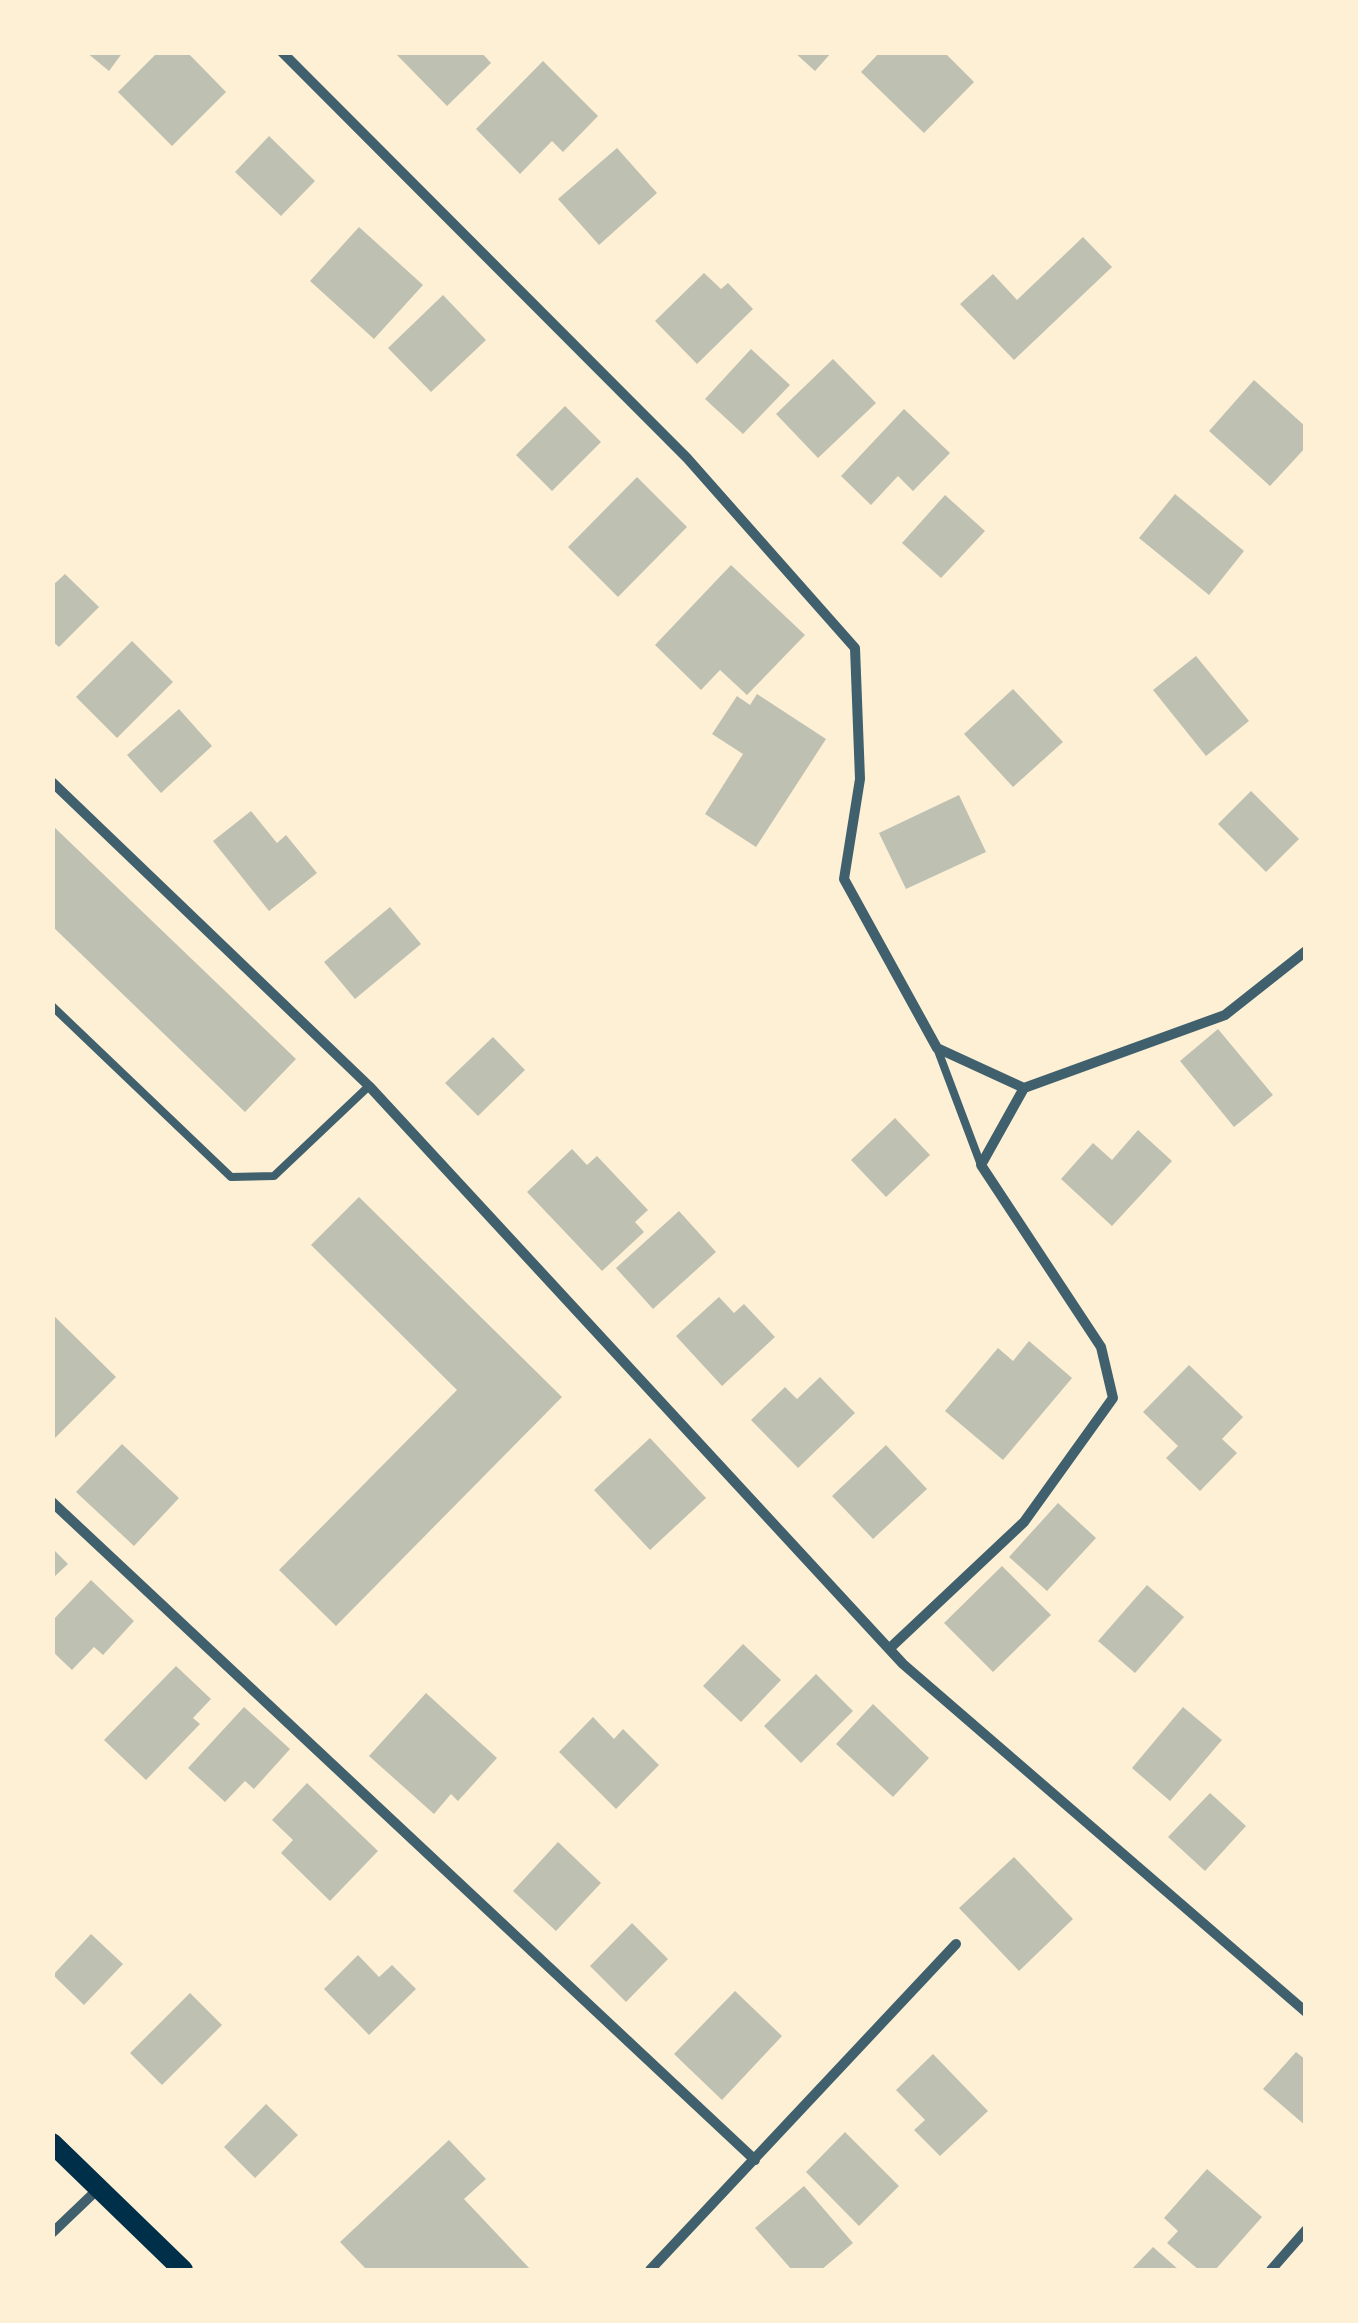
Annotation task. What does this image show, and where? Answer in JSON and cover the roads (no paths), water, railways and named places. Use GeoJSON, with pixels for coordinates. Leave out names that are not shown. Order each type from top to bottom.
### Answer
{"type":"FeatureCollection","features":[{"type":"Feature","properties":{"kind":"main road"},"geometry":{"type":"LineString","coordinates":[[52,2143],[183,2270]]}},
{"type":"Feature","properties":{"kind":"street"},"geometry":{"type":"LineString","coordinates":[[282,52],[686,458],[855,648],[860,778],[844,879],[937,1048],[1024,1088]]}},
{"type":"Feature","properties":{"kind":"street"},"geometry":{"type":"LineString","coordinates":[[52,782],[368,1086],[889,1649],[1306,2012]]}},
{"type":"Feature","properties":{"kind":"street"},"geometry":{"type":"LineString","coordinates":[[889,1649],[1024,1522],[1114,1398],[1101,1347],[981,1165],[1024,1088],[1224,1015],[1306,952]]}},
{"type":"Feature","properties":{"kind":"street"},"geometry":{"type":"LineString","coordinates":[[52,1502],[756,2160]]}},
{"type":"Feature","properties":{"kind":"street"},"geometry":{"type":"LineString","coordinates":[[650,2270],[956,1944]]}},
{"type":"Feature","properties":{"kind":"street"},"geometry":{"type":"LineString","coordinates":[[52,2233],[99,2188]]}},
{"type":"Feature","properties":{"kind":"street"},"geometry":{"type":"LineString","coordinates":[[1271,2270],[1306,2230]]}},
{"type":"Feature","properties":{"kind":"lane"},"geometry":{"type":"LineString","coordinates":[[52,1006],[231,1178],[274,1176],[368,1086]]}},
{"type":"Feature","properties":{"kind":"lane"},"geometry":{"type":"LineString","coordinates":[[937,1048],[981,1165]]}}]}
